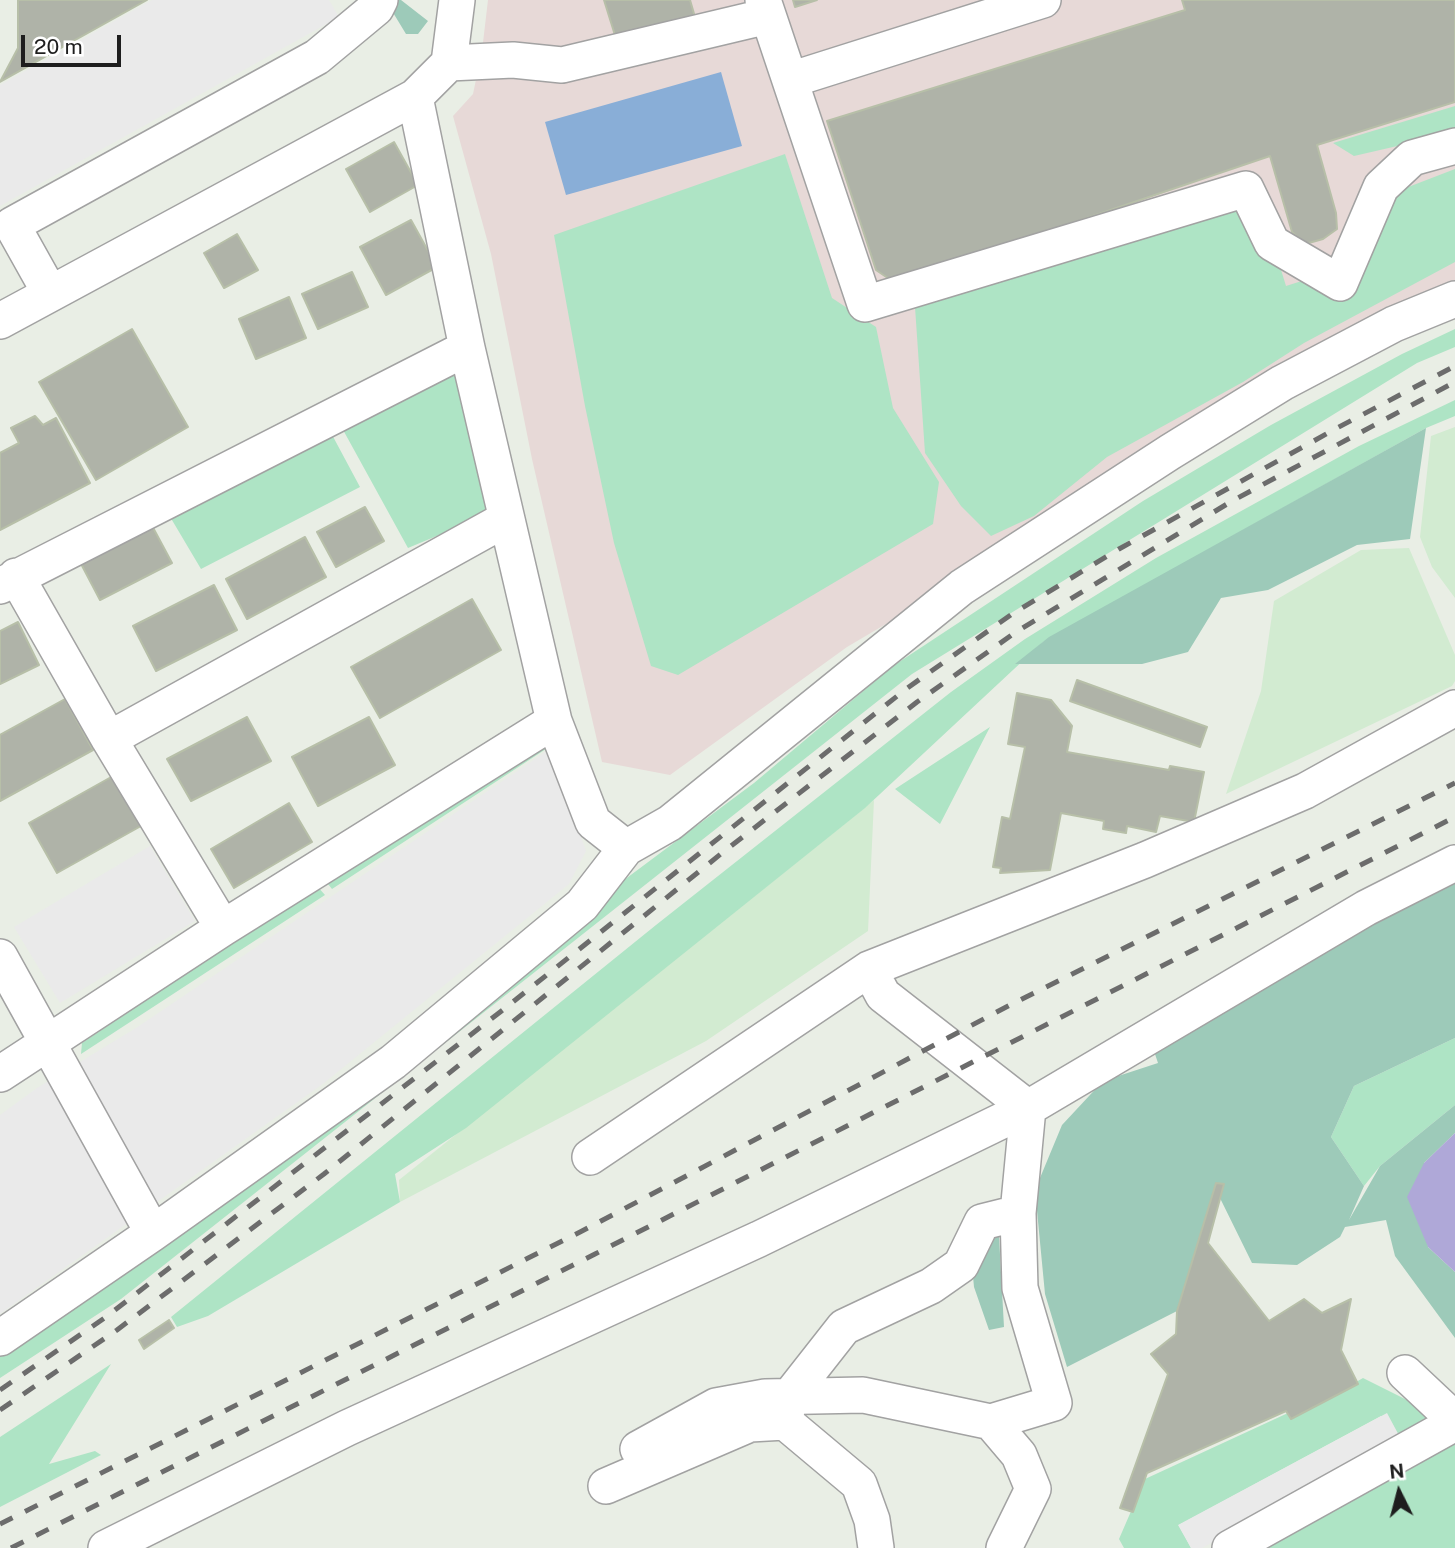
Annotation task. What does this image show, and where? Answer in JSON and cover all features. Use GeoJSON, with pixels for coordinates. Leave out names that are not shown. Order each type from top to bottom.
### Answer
{"type":"FeatureCollection","features":[{"type":"Feature","properties":{"kind":"street"},"geometry":{"type":"LineString","coordinates":[[50,293],[12,225],[317,57],[376,8],[380,0]]}},
{"type":"Feature","properties":{"kind":"street"},"geometry":{"type":"LineString","coordinates":[[0,321],[415,97],[449,63],[457,0]]}},
{"type":"Feature","properties":{"kind":"street"},"geometry":{"type":"LineString","coordinates":[[790,80],[1043,0]]}},
{"type":"Feature","properties":{"kind":"street"},"geometry":{"type":"LineString","coordinates":[[449,63],[513,60],[562,65],[765,8],[865,304],[1246,189],[1272,243],[1340,283],[1381,187],[1412,158],[1455,146]]}},
{"type":"Feature","properties":{"kind":"street"},"geometry":{"type":"LineString","coordinates":[[415,97],[467,348],[554,721],[593,822],[625,848]]}},
{"type":"Feature","properties":{"kind":"street"},"geometry":{"type":"LineString","coordinates":[[0,1338],[393,1062],[582,905],[625,848],[670,823],[962,587],[1282,383],[1394,324],[1455,299]]}},
{"type":"Feature","properties":{"kind":"street"},"geometry":{"type":"LineString","coordinates":[[223,928],[109,739],[8,581],[467,348]]}},
{"type":"Feature","properties":{"kind":"street"},"geometry":{"type":"LineString","coordinates":[[109,739],[506,519]]}},
{"type":"Feature","properties":{"kind":"street"},"geometry":{"type":"LineString","coordinates":[[590,1157],[869,969],[1145,860],[1305,791],[1455,708]]}},
{"type":"Feature","properties":{"kind":"street"},"geometry":{"type":"LineString","coordinates":[[0,1074],[223,928],[554,721]]}},
{"type":"Feature","properties":{"kind":"street"},"geometry":{"type":"LineString","coordinates":[[106,1548],[347,1428],[759,1240],[1028,1108],[1366,908],[1455,863]]}},
{"type":"Feature","properties":{"kind":"street"},"geometry":{"type":"LineString","coordinates":[[0,957],[153,1233]]}},
{"type":"Feature","properties":{"kind":"street"},"geometry":{"type":"LineString","coordinates":[[869,969],[883,995],[1028,1108]]}},
{"type":"Feature","properties":{"kind":"street"},"geometry":{"type":"LineString","coordinates":[[606,1486],[787,1410],[863,1395],[990,1422],[1054,1403],[1020,1288],[1018,1213],[1028,1108]]}},
{"type":"Feature","properties":{"kind":"street"},"geometry":{"type":"LineString","coordinates":[[787,1410],[844,1327],[931,1286],[961,1265],[982,1222],[1018,1213]]}},
{"type":"Feature","properties":{"kind":"street"},"geometry":{"type":"LineString","coordinates":[[1230,1548],[1455,1421],[1405,1373]]}},
{"type":"Feature","properties":{"kind":"street"},"geometry":{"type":"LineString","coordinates":[[638,1449],[716,1406],[765,1397],[787,1410],[859,1484],[872,1520],[876,1548]]}},
{"type":"Feature","properties":{"kind":"street"},"geometry":{"type":"LineString","coordinates":[[990,1422],[1020,1455],[1033,1489],[1004,1548]]}},
{"type":"Feature","properties":{"kind":"shaded area"},"geometry":{"type":"Polygon","coordinates":[[[152,0],[329,0],[339,17],[0,206],[0,85],[152,0]]]}},
{"type":"Feature","properties":{"kind":"shaded area"},"geometry":{"type":"Polygon","coordinates":[[[488,0],[1455,0],[1455,288],[847,647],[670,775],[602,762],[532,459],[491,254],[453,116],[473,94],[482,51],[488,0]]]}},
{"type":"Feature","properties":{"kind":"shaded area"},"geometry":{"type":"Polygon","coordinates":[[[721,72],[742,146],[566,195],[545,122],[721,72]]]}},
{"type":"Feature","properties":{"kind":"shaded area"},"geometry":{"type":"Polygon","coordinates":[[[550,749],[586,851],[569,884],[324,1083],[0,1314],[0,1115],[37,1088],[136,1028],[550,749]]]}},
{"type":"Feature","properties":{"kind":"shaded area"},"geometry":{"type":"Polygon","coordinates":[[[150,846],[195,921],[60,1003],[14,927],[150,846]]]}},
{"type":"Feature","properties":{"kind":"shaded area"},"geometry":{"type":"Polygon","coordinates":[[[1455,1133],[1455,1272],[1428,1247],[1407,1197],[1424,1163],[1455,1133]]]}},
{"type":"Feature","properties":{"kind":"shaded area"},"geometry":{"type":"Polygon","coordinates":[[[1387,1413],[1402,1441],[1202,1548],[1191,1548],[1178,1525],[1387,1413]]]}},
{"type":"Feature","properties":{"kind":"green space"},"geometry":{"type":"Polygon","coordinates":[[[396,0],[401,0],[428,21],[418,34],[406,34],[389,6],[396,0]]]}},
{"type":"Feature","properties":{"kind":"green space"},"geometry":{"type":"Polygon","coordinates":[[[1455,106],[1455,130],[1432,138],[1354,156],[1333,143],[1455,106]]]}},
{"type":"Feature","properties":{"kind":"green space"},"geometry":{"type":"Polygon","coordinates":[[[785,154],[832,298],[876,327],[893,408],[939,482],[933,524],[678,675],[651,666],[614,543],[585,406],[554,235],[785,154]]]}},
{"type":"Feature","properties":{"kind":"green space"},"geometry":{"type":"Polygon","coordinates":[[[1455,169],[1455,262],[1304,343],[1243,382],[1107,457],[1034,516],[991,536],[961,506],[925,453],[915,307],[1258,195],[1286,286],[1327,273],[1372,201],[1455,169]]]}},
{"type":"Feature","properties":{"kind":"green space"},"geometry":{"type":"Polygon","coordinates":[[[1455,329],[1455,347],[1417,363],[912,674],[121,1299],[0,1378],[0,1346],[754,783],[893,666],[1143,501],[1271,425],[1402,354],[1455,329]]]}},
{"type":"Feature","properties":{"kind":"green space"},"geometry":{"type":"Polygon","coordinates":[[[460,368],[489,514],[408,548],[342,428],[460,368]]]}},
{"type":"Feature","properties":{"kind":"green space"},"geometry":{"type":"Polygon","coordinates":[[[1455,400],[1455,416],[1426,428],[1043,642],[865,808],[466,1128],[395,1174],[400,1202],[208,1316],[177,1327],[171,1317],[656,925],[951,692],[1025,639],[1156,558],[1359,446],[1455,400]]]}},
{"type":"Feature","properties":{"kind":"green space"},"geometry":{"type":"Polygon","coordinates":[[[1455,427],[1455,598],[1432,567],[1420,537],[1431,436],[1455,427]]]}},
{"type":"Feature","properties":{"kind":"green space"},"geometry":{"type":"Polygon","coordinates":[[[1426,428],[1410,539],[1357,545],[1268,590],[1221,598],[1188,652],[1142,664],[1015,664],[1049,637],[1426,428]]]}},
{"type":"Feature","properties":{"kind":"green space"},"geometry":{"type":"Polygon","coordinates":[[[330,431],[360,487],[201,569],[169,515],[330,431]]]}},
{"type":"Feature","properties":{"kind":"green space"},"geometry":{"type":"Polygon","coordinates":[[[1409,548],[1455,655],[1455,681],[1452,686],[1226,794],[1261,691],[1274,601],[1361,550],[1409,548]]]}},
{"type":"Feature","properties":{"kind":"green space"},"geometry":{"type":"Polygon","coordinates":[[[990,727],[940,824],[895,789],[990,727]]]}},
{"type":"Feature","properties":{"kind":"green space"},"geometry":{"type":"Polygon","coordinates":[[[535,741],[549,747],[332,889],[324,879],[535,741]]]}},
{"type":"Feature","properties":{"kind":"green space"},"geometry":{"type":"Polygon","coordinates":[[[874,800],[868,931],[706,1041],[400,1202],[399,1180],[874,800]]]}},
{"type":"Feature","properties":{"kind":"green space"},"geometry":{"type":"Polygon","coordinates":[[[1455,864],[1455,1038],[1354,1086],[1331,1137],[1364,1186],[1349,1220],[1380,1166],[1455,1105],[1455,1133],[1424,1163],[1428,1247],[1455,1272],[1455,1338],[1395,1256],[1386,1220],[1345,1227],[1340,1237],[1297,1265],[1252,1263],[1219,1196],[1220,1184],[1217,1183],[1177,1311],[1067,1367],[1045,1294],[1035,1190],[1062,1125],[1103,1081],[1158,1063],[1151,1042],[1455,864]]]}},
{"type":"Feature","properties":{"kind":"green space"},"geometry":{"type":"Polygon","coordinates":[[[317,886],[325,895],[81,1054],[82,1043],[317,886]]]}},
{"type":"Feature","properties":{"kind":"green space"},"geometry":{"type":"Polygon","coordinates":[[[1455,1038],[1455,1105],[1380,1166],[1364,1186],[1331,1137],[1354,1086],[1455,1038]]]}},
{"type":"Feature","properties":{"kind":"green space"},"geometry":{"type":"Polygon","coordinates":[[[998,1218],[1004,1327],[989,1330],[974,1287],[971,1255],[998,1218]]]}},
{"type":"Feature","properties":{"kind":"green space"},"geometry":{"type":"Polygon","coordinates":[[[111,1364],[49,1464],[95,1451],[101,1455],[0,1507],[0,1437],[111,1364]]]}},
{"type":"Feature","properties":{"kind":"green space"},"geometry":{"type":"Polygon","coordinates":[[[1363,1378],[1429,1411],[1429,1426],[1402,1441],[1381,1416],[1179,1525],[1191,1548],[1124,1548],[1119,1539],[1145,1479],[1288,1413],[1292,1419],[1363,1378]]]}},
{"type":"Feature","properties":{"kind":"green space"},"geometry":{"type":"Polygon","coordinates":[[[1455,1442],[1455,1548],[1262,1548],[1455,1442]]]}},
{"type":"Feature","properties":{"kind":"building"},"geometry":{"type":"Polygon","coordinates":[[[18,0],[147,0],[0,82],[18,48],[18,0]]]}},
{"type":"Feature","properties":{"kind":"building"},"geometry":{"type":"Polygon","coordinates":[[[604,0],[690,0],[697,24],[619,48],[604,0]]]}},
{"type":"Feature","properties":{"kind":"building"},"geometry":{"type":"Polygon","coordinates":[[[793,0],[817,0],[795,7],[793,0]]]}},
{"type":"Feature","properties":{"kind":"building"},"geometry":{"type":"Polygon","coordinates":[[[1182,0],[1455,0],[1455,102],[1317,145],[1336,213],[1337,229],[1323,239],[1305,244],[1292,232],[1270,156],[895,283],[876,270],[827,121],[1185,10],[1182,0]]]}},
{"type":"Feature","properties":{"kind":"building"},"geometry":{"type":"Polygon","coordinates":[[[394,142],[418,185],[370,212],[346,169],[394,142]]]}},
{"type":"Feature","properties":{"kind":"building"},"geometry":{"type":"Polygon","coordinates":[[[411,220],[437,267],[386,295],[360,247],[411,220]]]}},
{"type":"Feature","properties":{"kind":"building"},"geometry":{"type":"Polygon","coordinates":[[[237,234],[258,270],[224,288],[204,253],[237,234]]]}},
{"type":"Feature","properties":{"kind":"building"},"geometry":{"type":"Polygon","coordinates":[[[352,272],[368,307],[318,329],[302,294],[352,272]]]}},
{"type":"Feature","properties":{"kind":"building"},"geometry":{"type":"Polygon","coordinates":[[[289,297],[306,338],[256,359],[239,319],[289,297]]]}},
{"type":"Feature","properties":{"kind":"building"},"geometry":{"type":"Polygon","coordinates":[[[132,329],[188,427],[96,480],[39,382],[132,329]]]}},
{"type":"Feature","properties":{"kind":"building"},"geometry":{"type":"Polygon","coordinates":[[[35,416],[43,425],[56,418],[90,483],[0,530],[0,453],[19,443],[11,428],[35,416]]]}},
{"type":"Feature","properties":{"kind":"building"},"geometry":{"type":"Polygon","coordinates":[[[365,507],[384,541],[336,567],[317,532],[365,507]]]}},
{"type":"Feature","properties":{"kind":"building"},"geometry":{"type":"Polygon","coordinates":[[[150,522],[172,563],[100,600],[79,560],[150,522]]]}},
{"type":"Feature","properties":{"kind":"building"},"geometry":{"type":"Polygon","coordinates":[[[305,537],[326,577],[247,619],[226,579],[305,537]]]}},
{"type":"Feature","properties":{"kind":"building"},"geometry":{"type":"Polygon","coordinates":[[[214,585],[237,630],[156,671],[133,626],[214,585]]]}},
{"type":"Feature","properties":{"kind":"building"},"geometry":{"type":"Polygon","coordinates":[[[472,599],[501,650],[380,718],[351,667],[472,599]]]}},
{"type":"Feature","properties":{"kind":"building"},"geometry":{"type":"Polygon","coordinates":[[[18,622],[39,665],[0,684],[0,631],[18,622]]]}},
{"type":"Feature","properties":{"kind":"building"},"geometry":{"type":"Polygon","coordinates":[[[1077,680],[1207,727],[1200,747],[1070,701],[1077,680]]]}},
{"type":"Feature","properties":{"kind":"building"},"geometry":{"type":"Polygon","coordinates":[[[1017,693],[1051,700],[1072,726],[1067,752],[1169,770],[1170,766],[1204,772],[1194,822],[1160,816],[1156,832],[1127,826],[1126,833],[1103,829],[1104,821],[1061,813],[1050,870],[1000,873],[1001,868],[993,867],[1002,817],[1010,819],[1025,747],[1008,744],[1017,693]]]}},
{"type":"Feature","properties":{"kind":"building"},"geometry":{"type":"Polygon","coordinates":[[[65,699],[93,750],[0,801],[0,735],[65,699]]]}},
{"type":"Feature","properties":{"kind":"building"},"geometry":{"type":"Polygon","coordinates":[[[247,717],[271,761],[191,801],[167,759],[247,717]]]}},
{"type":"Feature","properties":{"kind":"building"},"geometry":{"type":"Polygon","coordinates":[[[369,717],[395,765],[318,806],[292,757],[369,717]]]}},
{"type":"Feature","properties":{"kind":"building"},"geometry":{"type":"Polygon","coordinates":[[[113,776],[141,826],[57,873],[29,823],[113,776]]]}},
{"type":"Feature","properties":{"kind":"building"},"geometry":{"type":"Polygon","coordinates":[[[289,803],[312,842],[234,888],[211,849],[289,803]]]}},
{"type":"Feature","properties":{"kind":"building"},"geometry":{"type":"Polygon","coordinates":[[[1216,1183],[1224,1184],[1208,1243],[1269,1321],[1304,1299],[1322,1313],[1351,1299],[1341,1350],[1358,1384],[1291,1419],[1286,1411],[1147,1473],[1133,1512],[1120,1508],[1168,1374],[1151,1354],[1176,1334],[1177,1311],[1216,1183]]]}},
{"type":"Feature","properties":{"kind":"building"},"geometry":{"type":"Polygon","coordinates":[[[169,1320],[174,1328],[144,1349],[139,1340],[169,1320]]]}},
{"type":"Feature","properties":{"kind":"railway"},"geometry":{"type":"LineString","coordinates":[[0,1390],[106,1317],[504,1009],[906,689],[1012,614],[1119,549],[1455,366]]}},
{"type":"Feature","properties":{"kind":"railway"},"geometry":{"type":"LineString","coordinates":[[0,1410],[117,1330],[324,1174],[722,853],[917,702],[1016,632],[1232,501],[1455,382]]}},
{"type":"Feature","properties":{"kind":"railway"},"geometry":{"type":"LineString","coordinates":[[0,1524],[582,1231],[1012,1004],[1455,783]]}},
{"type":"Feature","properties":{"kind":"railway"},"geometry":{"type":"LineString","coordinates":[[11,1548],[1455,817]]}}]}
